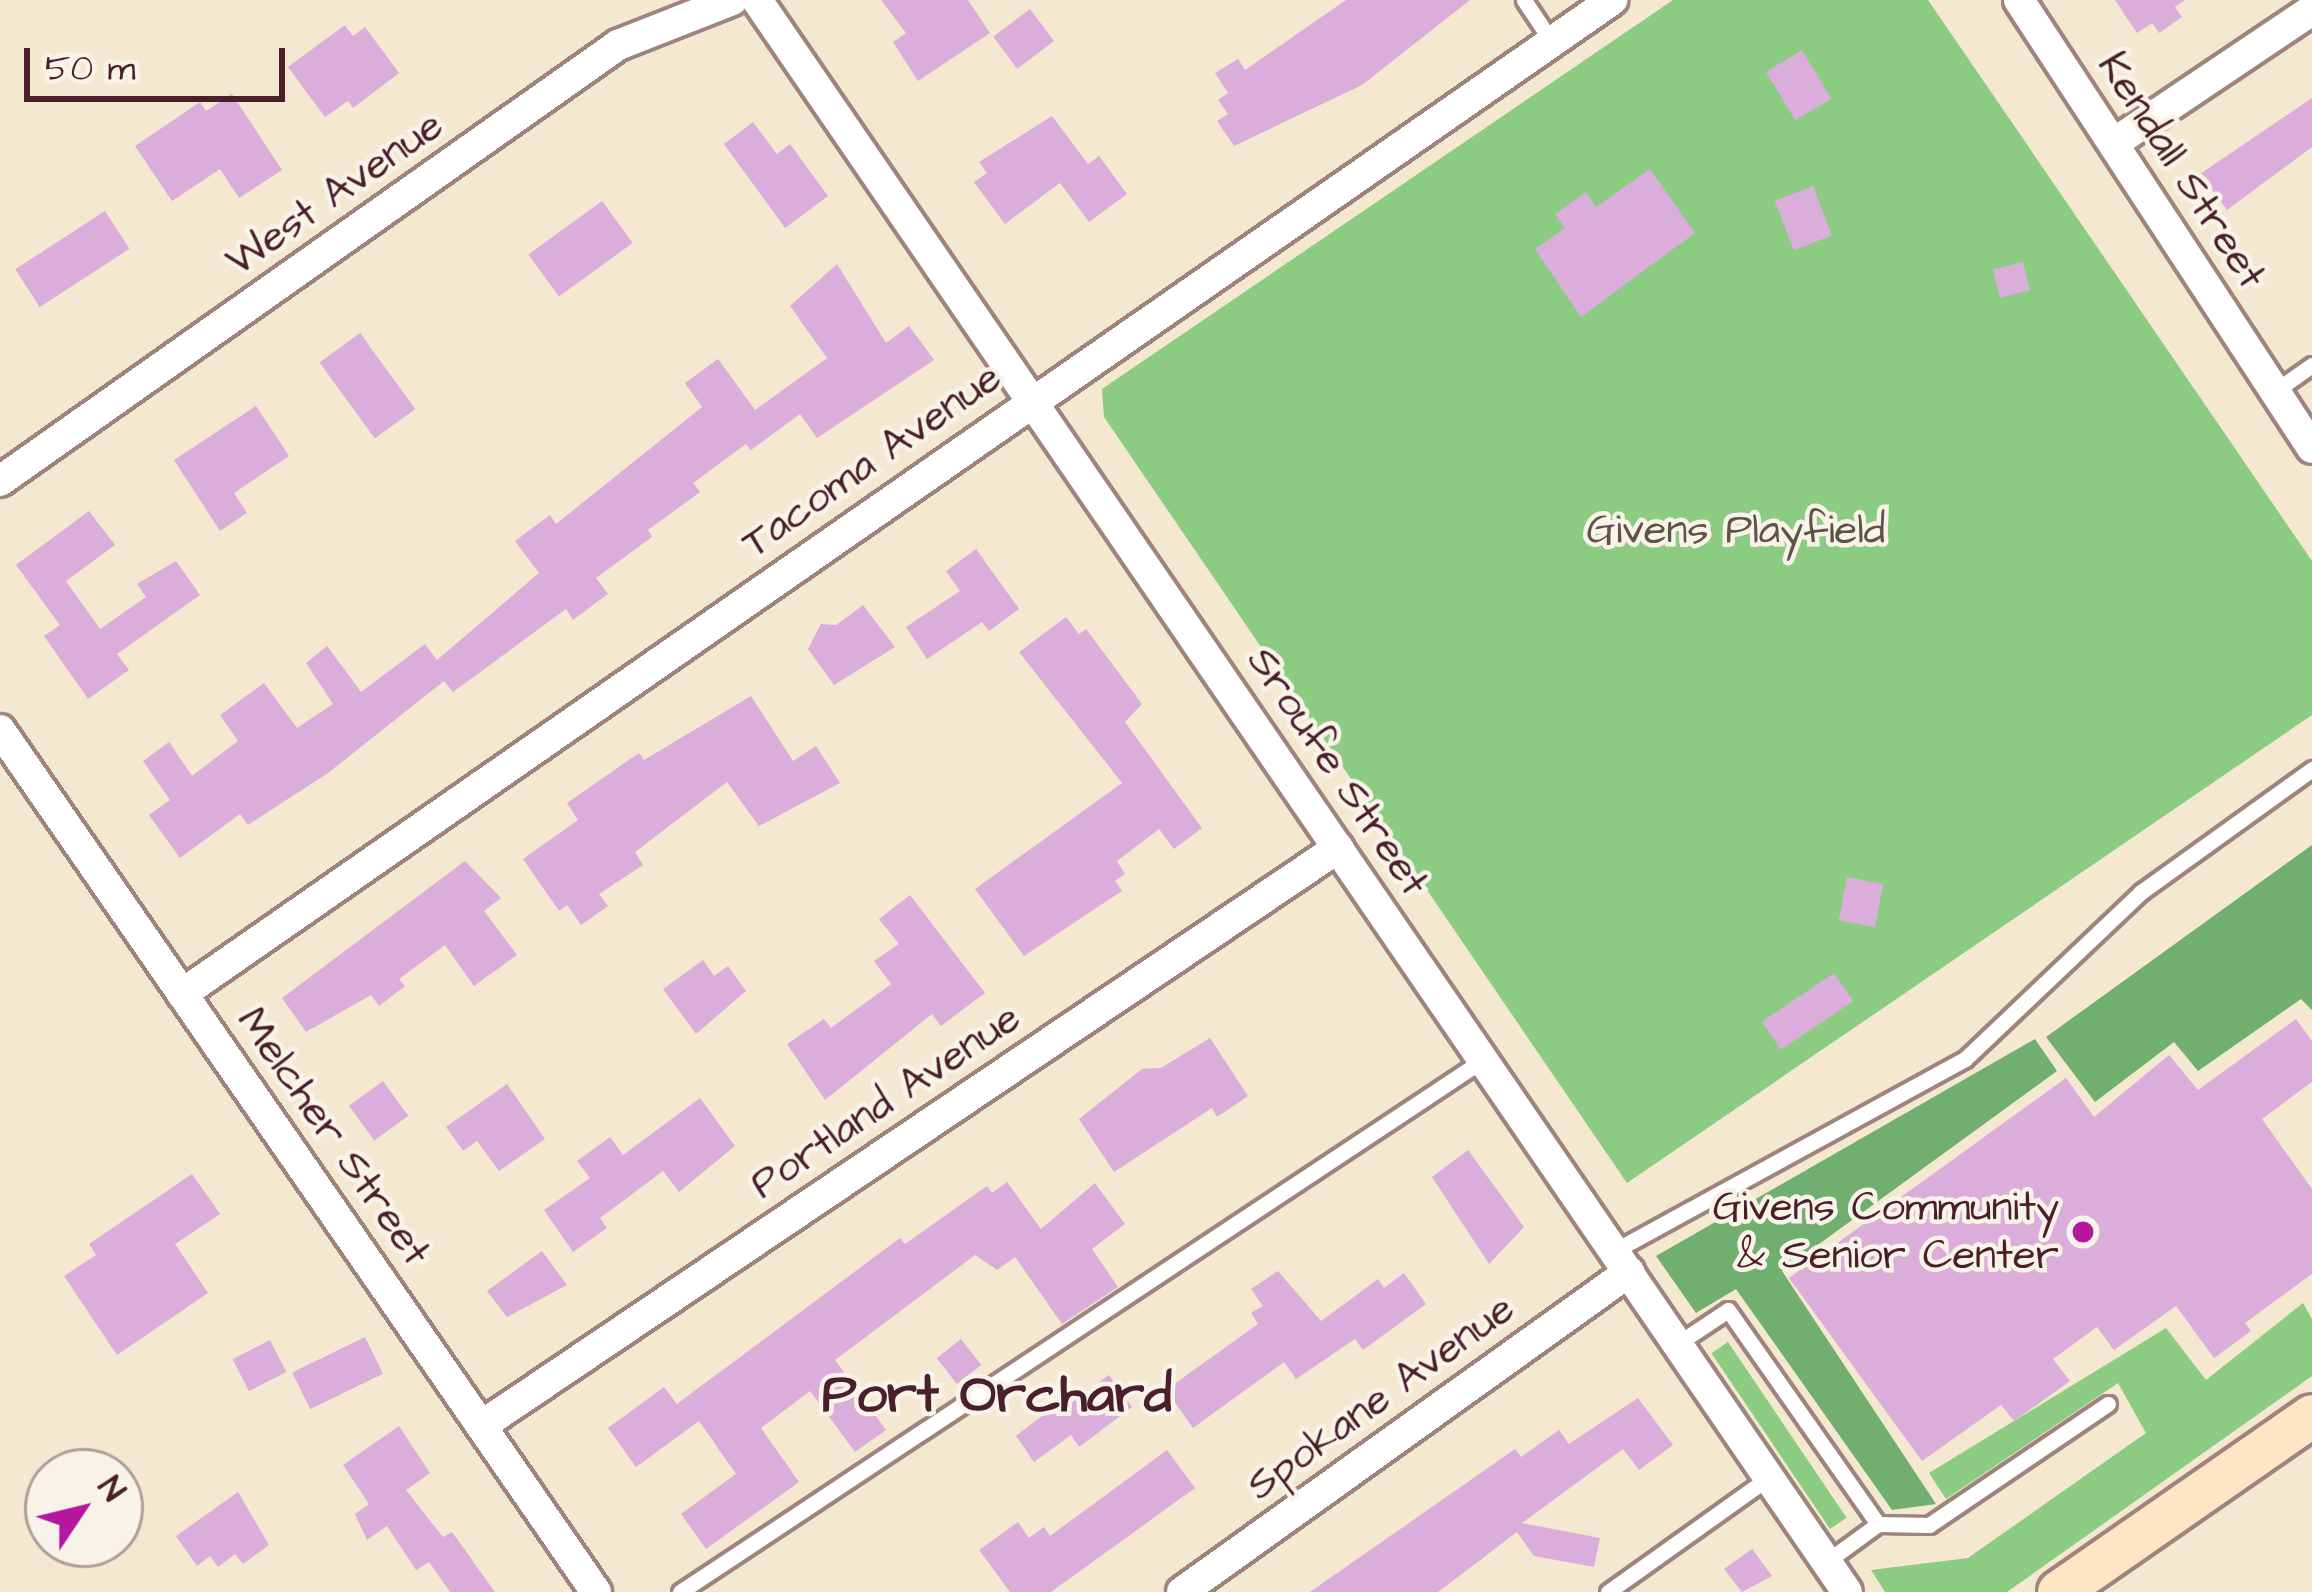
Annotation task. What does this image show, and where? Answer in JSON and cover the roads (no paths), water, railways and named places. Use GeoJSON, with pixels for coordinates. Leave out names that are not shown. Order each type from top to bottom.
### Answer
{"type":"FeatureCollection","features":[{"type":"Feature","properties":{"kind":"main road"},"geometry":{"type":"LineString","coordinates":[[2059,1592],[2312,1416]]}},
{"type":"Feature","properties":{"kind":"street","name":"West Avenue"},"geometry":{"type":"LineString","coordinates":[[0,481],[618,45],[732,0]]}},
{"type":"Feature","properties":{"kind":"street","name":"Sroufe Street"},"geometry":{"type":"LineString","coordinates":[[757,0],[1847,1592]]}},
{"type":"Feature","properties":{"kind":"street","name":"Tacoma Avenue"},"geometry":{"type":"LineString","coordinates":[[182,994],[1612,0]]}},
{"type":"Feature","properties":{"kind":"street","name":"Kendall Street"},"geometry":{"type":"LineString","coordinates":[[2019,0],[2312,448]]}},
{"type":"Feature","properties":{"kind":"street"},"geometry":{"type":"LineString","coordinates":[[2114,143],[2312,10]]}},
{"type":"Feature","properties":{"kind":"street","name":"Melcher Street"},"geometry":{"type":"LineString","coordinates":[[0,730],[596,1592]]}},
{"type":"Feature","properties":{"kind":"street","name":"Portland Avenue"},"geometry":{"type":"LineString","coordinates":[[481,1426],[1338,848]]}},
{"type":"Feature","properties":{"kind":"street","name":"Spokane Avenue"},"geometry":{"type":"LineString","coordinates":[[1182,1592],[1621,1261]]}},
{"type":"Feature","properties":{"kind":"lane"},"geometry":{"type":"LineString","coordinates":[[1524,0],[1553,44]]}},
{"type":"Feature","properties":{"kind":"lane"},"geometry":{"type":"LineString","coordinates":[[2275,391],[2312,365]]}},
{"type":"Feature","properties":{"kind":"lane"},"geometry":{"type":"LineString","coordinates":[[1621,1261],[1965,1059],[2127,904],[2310,774]]}},
{"type":"Feature","properties":{"kind":"lane"},"geometry":{"type":"LineString","coordinates":[[680,1592],[1483,1060]]}},
{"type":"Feature","properties":{"kind":"lane"},"geometry":{"type":"LineString","coordinates":[[1677,1343],[1728,1310],[1878,1524]]}},
{"type":"Feature","properties":{"kind":"lane"},"geometry":{"type":"LineString","coordinates":[[1826,1562],[1878,1524],[1929,1525],[2108,1404]]}},
{"type":"Feature","properties":{"kind":"lane"},"geometry":{"type":"LineString","coordinates":[[1608,1592],[1769,1478]]}},
{"type":"Feature","properties":{"kind":"place","name":"Givens Community & Senior Center"},"geometry":{"type":"Point","coordinates":[2083,1232]}},
{"type":"Feature","properties":{"kind":"district","name":"Port Orchard"},"geometry":{"type":"Point","coordinates":[997,1396]}},
{"type":"Feature","properties":{"kind":"park label","name":"Givens Playfield"},"geometry":{"type":"Point","coordinates":[1736,531]}}]}
